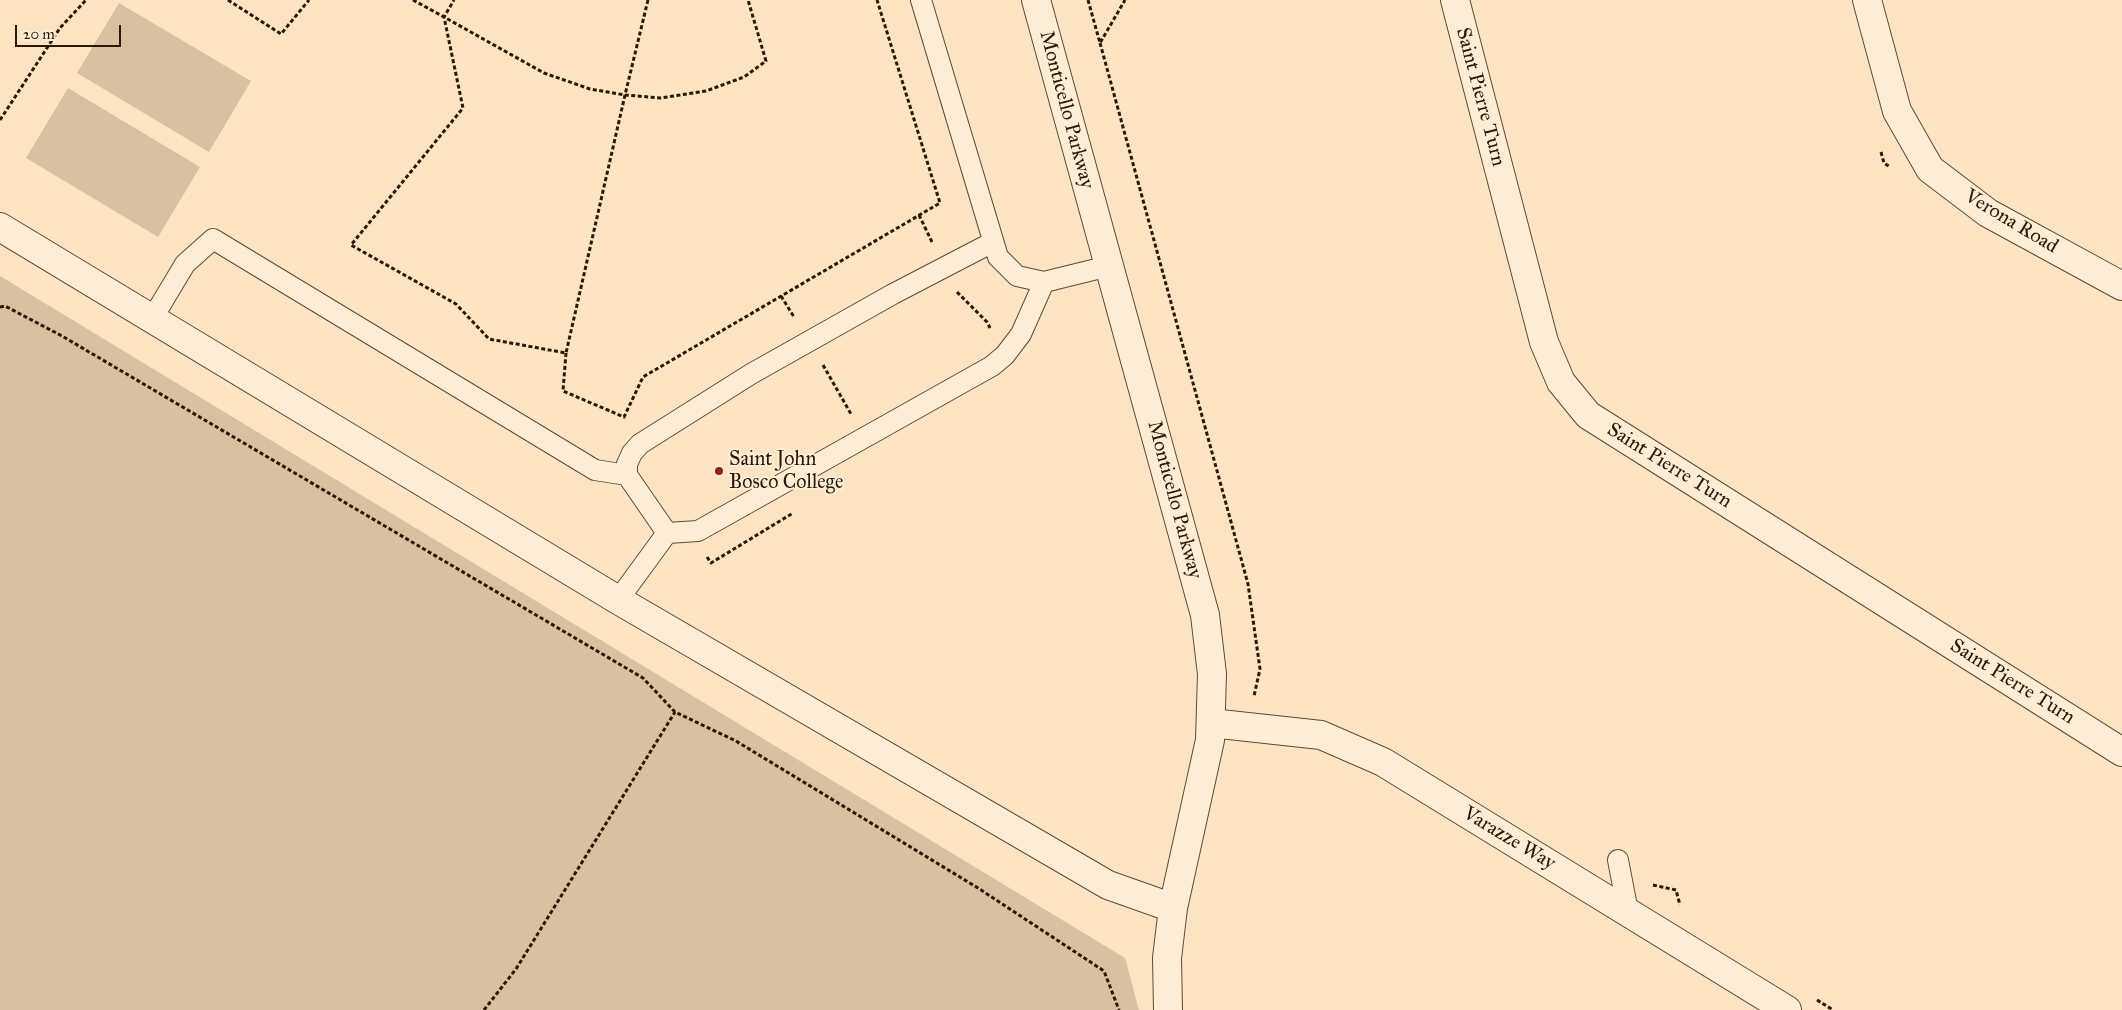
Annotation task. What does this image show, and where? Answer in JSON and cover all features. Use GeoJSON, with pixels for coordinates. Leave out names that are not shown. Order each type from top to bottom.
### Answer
{"type":"FeatureCollection","features":[{"type":"Feature","properties":{"kind":"street","name":"Monticello Parkway"},"geometry":{"type":"LineString","coordinates":[[1036,0],[1206,615],[1212,674],[1210,740],[1173,908],[1167,958],[1168,1010]]}},
{"type":"Feature","properties":{"kind":"street","name":"Saint Pierre Turn"},"geometry":{"type":"LineString","coordinates":[[1455,0],[1544,342],[1561,382],[1588,415],[2122,752]]}},
{"type":"Feature","properties":{"kind":"street","name":"Verona Road"},"geometry":{"type":"LineString","coordinates":[[1867,0],[1897,111],[1930,169],[1988,213],[2122,286]]}},
{"type":"Feature","properties":{"kind":"street"},"geometry":{"type":"LineString","coordinates":[[0,227],[618,600],[1108,885],[1173,908]]}},
{"type":"Feature","properties":{"kind":"street","name":"Varazze Way"},"geometry":{"type":"LineString","coordinates":[[1211,722],[1321,735],[1383,762],[1787,1010]]}},
{"type":"Feature","properties":{"kind":"lane"},"geometry":{"type":"LineString","coordinates":[[921,0],[998,257],[1017,276],[1044,282],[1109,266]]}},
{"type":"Feature","properties":{"kind":"lane"},"geometry":{"type":"LineString","coordinates":[[152,319],[185,264],[212,239],[594,470],[626,475]]}},
{"type":"Feature","properties":{"kind":"lane"},"geometry":{"type":"LineString","coordinates":[[667,533],[626,475],[627,464],[632,453],[640,444],[751,374],[993,242]]}},
{"type":"Feature","properties":{"kind":"lane"},"geometry":{"type":"LineString","coordinates":[[667,533],[698,531],[992,366],[1005,355],[1021,334],[1044,282]]}},
{"type":"Feature","properties":{"kind":"lane"},"geometry":{"type":"LineString","coordinates":[[618,600],[667,533]]}},
{"type":"Feature","properties":{"kind":"lane"},"geometry":{"type":"LineString","coordinates":[[1618,860],[1628,912]]}},
{"type":"Feature","properties":{"kind":"path"},"geometry":{"type":"LineString","coordinates":[[0,120],[60,28],[86,0]]}},
{"type":"Feature","properties":{"kind":"path"},"geometry":{"type":"LineString","coordinates":[[228,0],[282,34],[310,0]]}},
{"type":"Feature","properties":{"kind":"path"},"geometry":{"type":"LineString","coordinates":[[413,0],[544,73],[590,89],[660,98],[706,91],[744,77],[766,61],[748,0]]}},
{"type":"Feature","properties":{"kind":"path"},"geometry":{"type":"LineString","coordinates":[[454,0],[444,17],[463,108],[351,246],[456,304],[489,339],[566,353]]}},
{"type":"Feature","properties":{"kind":"path"},"geometry":{"type":"LineString","coordinates":[[648,0],[566,353],[563,391],[624,417],[643,377],[940,203],[878,0]]}},
{"type":"Feature","properties":{"kind":"path"},"geometry":{"type":"LineString","coordinates":[[1088,0],[1100,43],[1125,0]]}},
{"type":"Feature","properties":{"kind":"path"},"geometry":{"type":"LineString","coordinates":[[919,215],[958,292],[986,322],[1005,355]]}},
{"type":"Feature","properties":{"kind":"path"},"geometry":{"type":"LineString","coordinates":[[781,296],[865,437]]}},
{"type":"Feature","properties":{"kind":"path"},"geometry":{"type":"LineString","coordinates":[[0,307],[5,306],[62,336],[634,673],[642,678],[675,712],[736,741],[978,888],[1104,972],[1119,1010]]}},
{"type":"Feature","properties":{"kind":"path"},"geometry":{"type":"LineString","coordinates":[[484,1010],[516,969],[675,712]]}},
{"type":"Feature","properties":{"kind":"shaded area"},"geometry":{"type":"Polygon","coordinates":[[[119,3],[251,81],[209,152],[77,73],[119,3]]]}},
{"type":"Feature","properties":{"kind":"shaded area"},"geometry":{"type":"Polygon","coordinates":[[[68,88],[200,167],[158,237],[26,158],[68,88]]]}},
{"type":"Feature","properties":{"kind":"shaded area"},"geometry":{"type":"Polygon","coordinates":[[[0,276],[1125,958],[1139,1010],[0,1010],[0,276]]]}},
{"type":"Feature","properties":{"kind":"place","name":"Saint John Bosco College"},"geometry":{"type":"Point","coordinates":[719,471]}}]}
